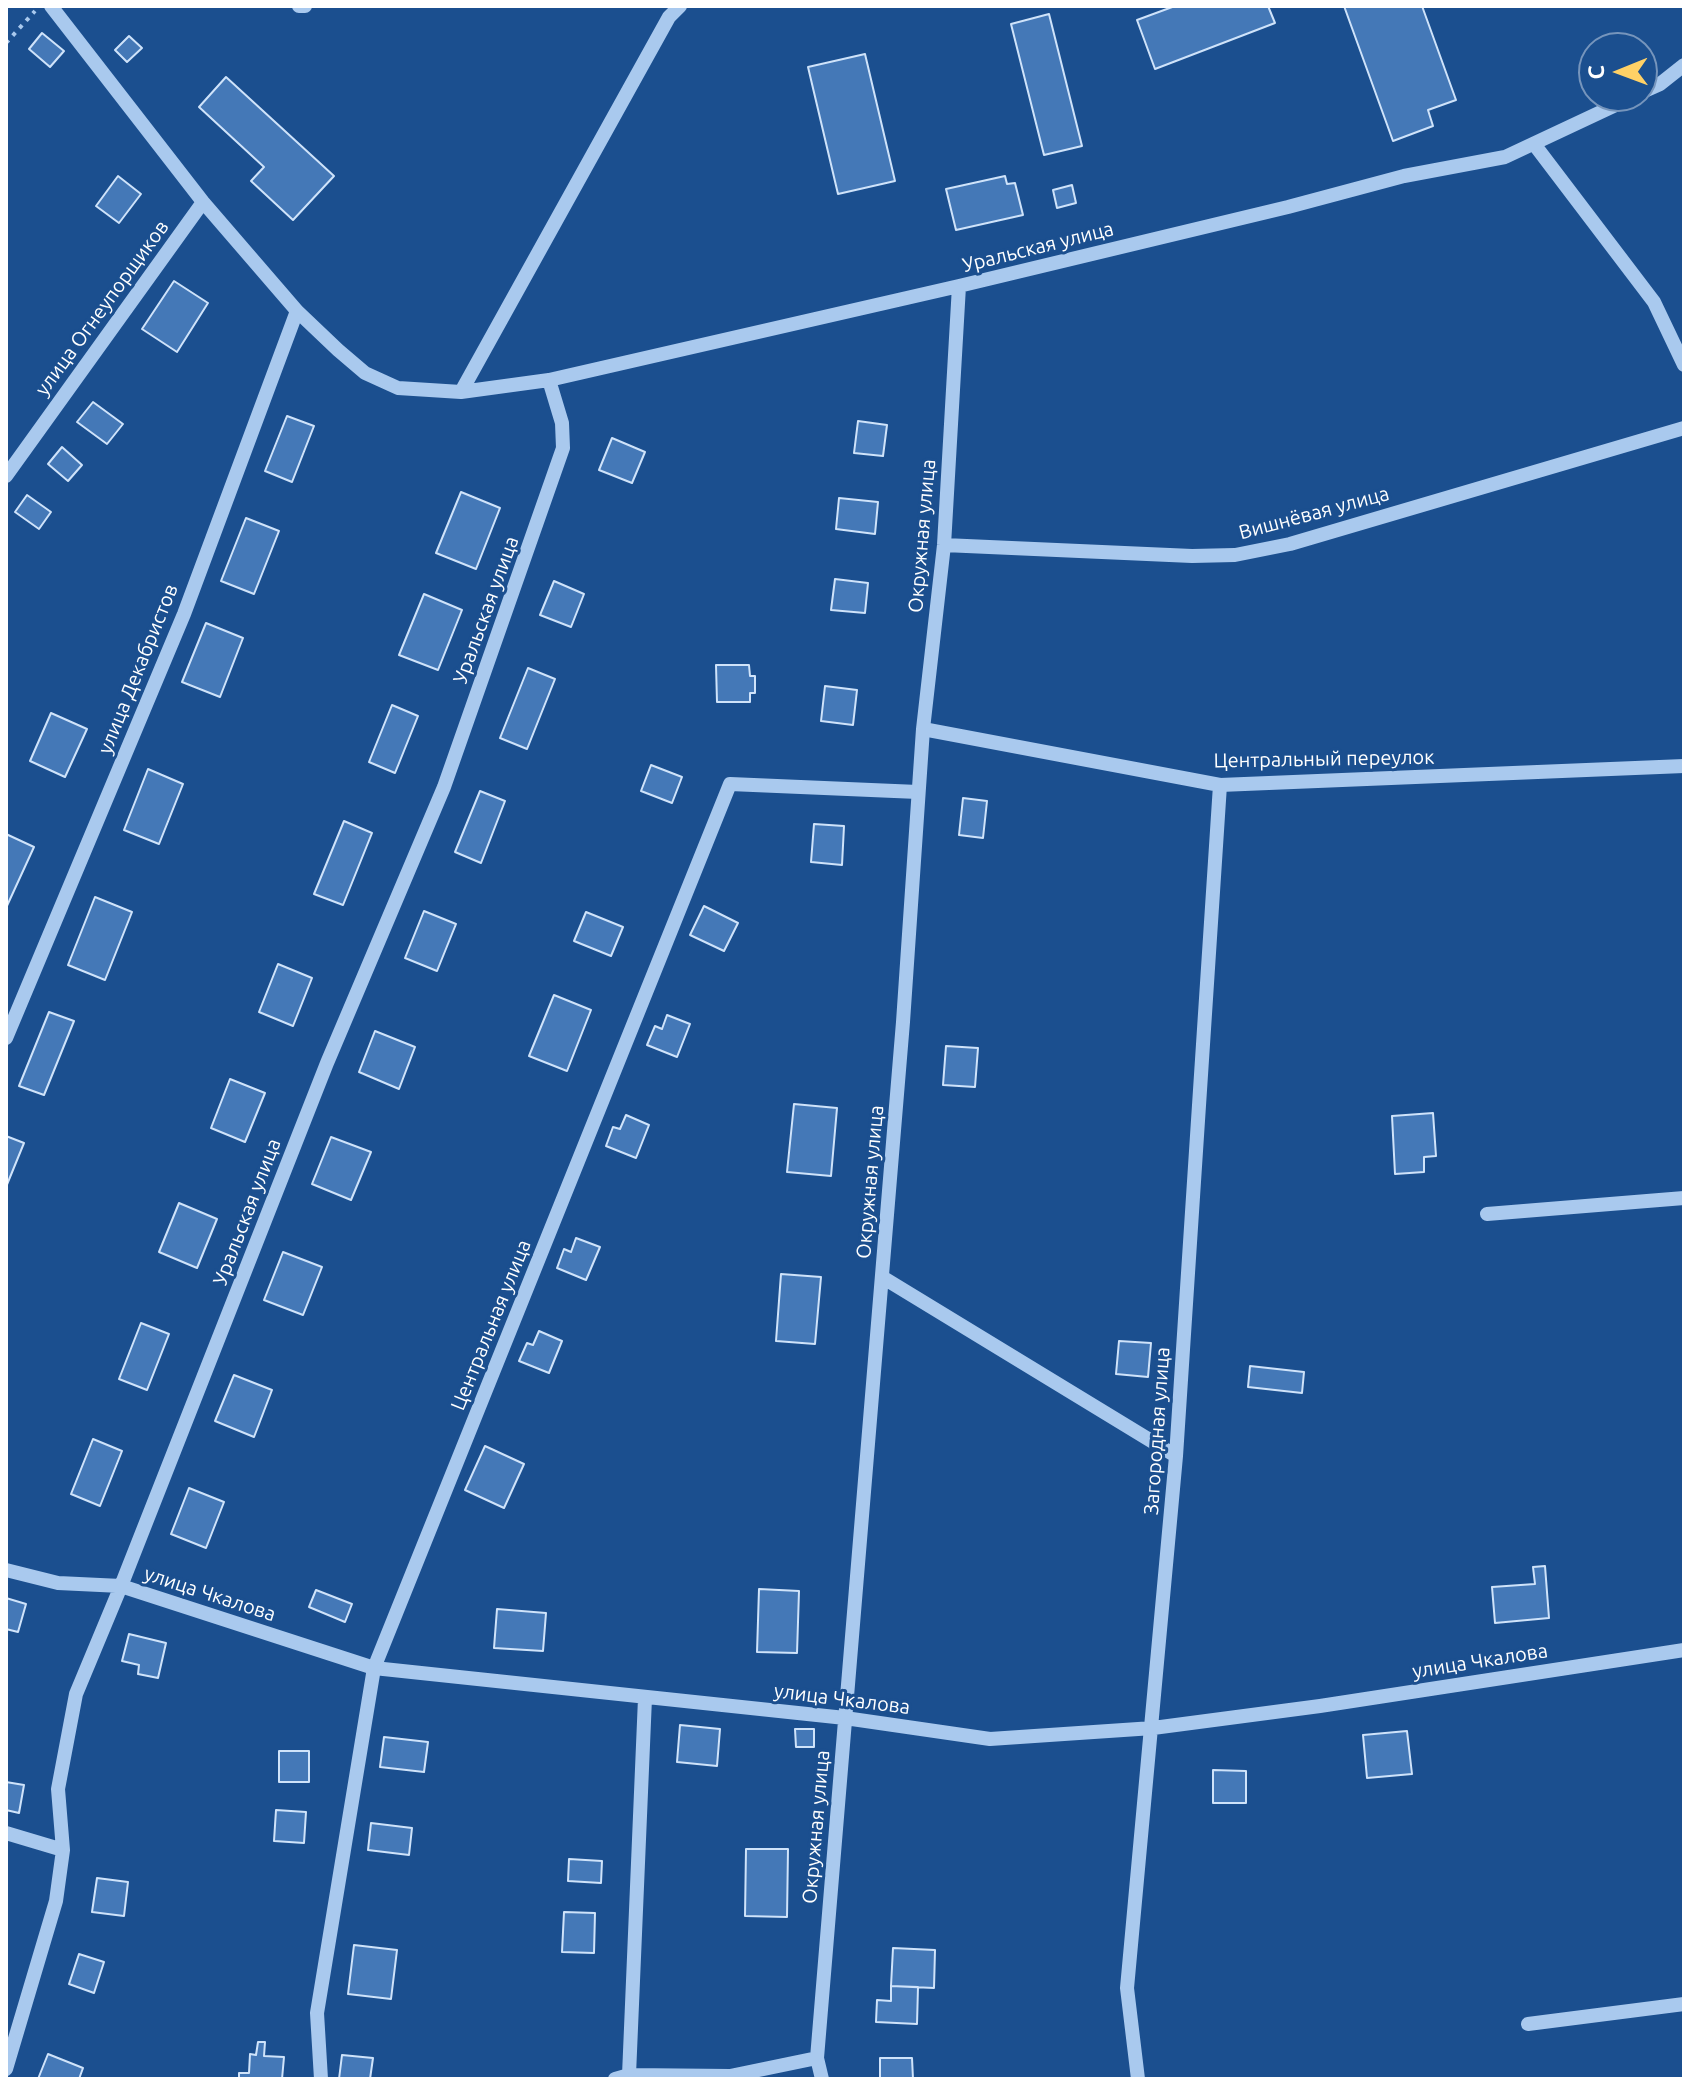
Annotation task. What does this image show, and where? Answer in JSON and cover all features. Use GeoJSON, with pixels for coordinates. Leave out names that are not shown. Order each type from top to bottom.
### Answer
{"type":"FeatureCollection","features":[{"type":"Feature","properties":{"kind":"street","name":"Уральская улица"},"geometry":{"type":"LineString","coordinates":[[51,6],[203,202],[297,311],[365,373],[398,388],[461,392],[549,380],[959,286],[1404,176],[1505,157],[1601,112]]}},
{"type":"Feature","properties":{"kind":"street"},"geometry":{"type":"LineString","coordinates":[[461,392],[669,17],[680,6]]}},
{"type":"Feature","properties":{"kind":"street"},"geometry":{"type":"LineString","coordinates":[[1658,85],[1684,65]]}},
{"type":"Feature","properties":{"kind":"street"},"geometry":{"type":"LineString","coordinates":[[1534,144],[1654,302],[1684,365]]}},
{"type":"Feature","properties":{"kind":"street","name":"улица Огнеупорщиков"},"geometry":{"type":"LineString","coordinates":[[6,476],[203,202]]}},
{"type":"Feature","properties":{"kind":"street","name":"Окружная улица"},"geometry":{"type":"LineString","coordinates":[[822,2079],[817,2058],[903,1022],[923,729],[944,545],[959,286]]}},
{"type":"Feature","properties":{"kind":"street","name":"улица Декабристов"},"geometry":{"type":"LineString","coordinates":[[6,1038],[184,614],[297,311]]}},
{"type":"Feature","properties":{"kind":"street","name":"Уральская улица"},"geometry":{"type":"LineString","coordinates":[[6,2069],[56,1901],[63,1850],[58,1789],[76,1694],[327,1063],[444,787],[563,448],[562,423],[549,380]]}},
{"type":"Feature","properties":{"kind":"street","name":"Вишнёвая улица"},"geometry":{"type":"LineString","coordinates":[[944,545],[1192,556],[1235,555],[1290,544],[1684,428]]}},
{"type":"Feature","properties":{"kind":"street","name":"Центральный переулок"},"geometry":{"type":"LineString","coordinates":[[923,729],[1220,785],[1684,766]]}},
{"type":"Feature","properties":{"kind":"street","name":"Центральная улица"},"geometry":{"type":"LineString","coordinates":[[321,2079],[317,2013],[374,1668],[730,784],[918,792]]}},
{"type":"Feature","properties":{"kind":"street","name":"Загородная улица"},"geometry":{"type":"LineString","coordinates":[[1138,2079],[1127,1988],[1176,1456],[1220,785]]}},
{"type":"Feature","properties":{"kind":"street"},"geometry":{"type":"LineString","coordinates":[[1487,1214],[1684,1198]]}},
{"type":"Feature","properties":{"kind":"street"},"geometry":{"type":"LineString","coordinates":[[882,1277],[1176,1456]]}},
{"type":"Feature","properties":{"kind":"street","name":"улица Чкалова"},"geometry":{"type":"LineString","coordinates":[[6,1570],[58,1583],[121,1586],[374,1668],[845,1718],[990,1739],[1153,1728],[1320,1706],[1684,1650]]}},
{"type":"Feature","properties":{"kind":"street"},"geometry":{"type":"LineString","coordinates":[[645,1698],[622,2077],[730,2076],[817,2058]]}},
{"type":"Feature","properties":{"kind":"street"},"geometry":{"type":"LineString","coordinates":[[6,1833],[63,1850]]}},
{"type":"Feature","properties":{"kind":"street"},"geometry":{"type":"LineString","coordinates":[[1528,2024],[1684,2004]]}},
{"type":"Feature","properties":{"kind":"path"},"geometry":{"type":"LineString","coordinates":[[6,43],[39,6]]}},
{"type":"Feature","properties":{"kind":"building"},"geometry":{"type":"Polygon","coordinates":[[[1175,6],[1268,6],[1275,23],[1155,69],[1137,20],[1175,6]]]}},
{"type":"Feature","properties":{"kind":"building"},"geometry":{"type":"Polygon","coordinates":[[[1344,6],[1422,6],[1456,100],[1428,110],[1433,126],[1393,141],[1344,6]]]}},
{"type":"Feature","properties":{"kind":"building"},"geometry":{"type":"Polygon","coordinates":[[[1049,14],[1082,146],[1044,155],[1011,24],[1049,14]]]}},
{"type":"Feature","properties":{"kind":"building"},"geometry":{"type":"Polygon","coordinates":[[[42,33],[64,51],[50,67],[29,49],[42,33]]]}},
{"type":"Feature","properties":{"kind":"building"},"geometry":{"type":"Polygon","coordinates":[[[129,36],[142,48],[127,62],[115,50],[129,36]]]}},
{"type":"Feature","properties":{"kind":"building"},"geometry":{"type":"Polygon","coordinates":[[[865,54],[895,181],[838,194],[808,67],[865,54]]]}},
{"type":"Feature","properties":{"kind":"building"},"geometry":{"type":"Polygon","coordinates":[[[226,77],[334,176],[293,220],[251,181],[264,167],[199,107],[226,77]]]}},
{"type":"Feature","properties":{"kind":"building"},"geometry":{"type":"Polygon","coordinates":[[[118,176],[141,194],[119,223],[96,206],[118,176]]]}},
{"type":"Feature","properties":{"kind":"building"},"geometry":{"type":"Polygon","coordinates":[[[1005,176],[1007,184],[1015,183],[1023,215],[956,230],[946,189],[1005,176]]]}},
{"type":"Feature","properties":{"kind":"building"},"geometry":{"type":"Polygon","coordinates":[[[1072,185],[1076,203],[1057,208],[1053,190],[1072,185]]]}},
{"type":"Feature","properties":{"kind":"building"},"geometry":{"type":"Polygon","coordinates":[[[174,281],[208,303],[177,352],[142,329],[174,281]]]}},
{"type":"Feature","properties":{"kind":"building"},"geometry":{"type":"Polygon","coordinates":[[[93,402],[123,424],[107,444],[77,422],[93,402]]]}},
{"type":"Feature","properties":{"kind":"building"},"geometry":{"type":"Polygon","coordinates":[[[287,416],[314,426],[292,482],[265,471],[287,416]]]}},
{"type":"Feature","properties":{"kind":"building"},"geometry":{"type":"Polygon","coordinates":[[[858,421],[887,425],[883,456],[854,453],[858,421]]]}},
{"type":"Feature","properties":{"kind":"building"},"geometry":{"type":"Polygon","coordinates":[[[612,438],[645,452],[632,483],[599,470],[612,438]]]}},
{"type":"Feature","properties":{"kind":"building"},"geometry":{"type":"Polygon","coordinates":[[[62,447],[82,465],[68,481],[48,464],[62,447]]]}},
{"type":"Feature","properties":{"kind":"building"},"geometry":{"type":"Polygon","coordinates":[[[461,492],[500,508],[476,569],[436,553],[461,492]]]}},
{"type":"Feature","properties":{"kind":"building"},"geometry":{"type":"Polygon","coordinates":[[[27,495],[51,512],[39,529],[15,512],[27,495]]]}},
{"type":"Feature","properties":{"kind":"building"},"geometry":{"type":"Polygon","coordinates":[[[839,498],[878,502],[875,534],[836,529],[839,498]]]}},
{"type":"Feature","properties":{"kind":"building"},"geometry":{"type":"Polygon","coordinates":[[[246,518],[279,531],[254,594],[221,581],[246,518]]]}},
{"type":"Feature","properties":{"kind":"building"},"geometry":{"type":"Polygon","coordinates":[[[835,579],[868,583],[865,613],[831,610],[835,579]]]}},
{"type":"Feature","properties":{"kind":"building"},"geometry":{"type":"Polygon","coordinates":[[[554,581],[584,594],[571,627],[540,615],[554,581]]]}},
{"type":"Feature","properties":{"kind":"building"},"geometry":{"type":"Polygon","coordinates":[[[424,594],[462,610],[438,670],[399,655],[424,594]]]}},
{"type":"Feature","properties":{"kind":"building"},"geometry":{"type":"Polygon","coordinates":[[[206,623],[243,638],[220,697],[182,682],[206,623]]]}},
{"type":"Feature","properties":{"kind":"building"},"geometry":{"type":"Polygon","coordinates":[[[716,665],[749,665],[750,676],[755,676],[755,693],[750,693],[750,702],[717,702],[716,665]]]}},
{"type":"Feature","properties":{"kind":"building"},"geometry":{"type":"Polygon","coordinates":[[[528,668],[555,679],[527,749],[500,738],[528,668]]]}},
{"type":"Feature","properties":{"kind":"building"},"geometry":{"type":"Polygon","coordinates":[[[825,686],[857,690],[853,725],[821,721],[825,686]]]}},
{"type":"Feature","properties":{"kind":"building"},"geometry":{"type":"Polygon","coordinates":[[[392,705],[418,716],[395,773],[369,762],[392,705]]]}},
{"type":"Feature","properties":{"kind":"building"},"geometry":{"type":"Polygon","coordinates":[[[51,713],[87,729],[65,777],[30,761],[51,713]]]}},
{"type":"Feature","properties":{"kind":"building"},"geometry":{"type":"Polygon","coordinates":[[[651,765],[682,777],[672,803],[641,791],[651,765]]]}},
{"type":"Feature","properties":{"kind":"building"},"geometry":{"type":"Polygon","coordinates":[[[148,769],[183,784],[159,844],[124,830],[148,769]]]}},
{"type":"Feature","properties":{"kind":"building"},"geometry":{"type":"Polygon","coordinates":[[[480,791],[505,801],[481,863],[455,852],[480,791]]]}},
{"type":"Feature","properties":{"kind":"building"},"geometry":{"type":"Polygon","coordinates":[[[963,798],[987,801],[983,838],[959,835],[963,798]]]}},
{"type":"Feature","properties":{"kind":"building"},"geometry":{"type":"Polygon","coordinates":[[[344,821],[372,833],[343,905],[314,894],[344,821]]]}},
{"type":"Feature","properties":{"kind":"building"},"geometry":{"type":"Polygon","coordinates":[[[814,824],[844,826],[842,865],[811,862],[814,824]]]}},
{"type":"Feature","properties":{"kind":"building"},"geometry":{"type":"Polygon","coordinates":[[[6,834],[34,847],[6,908],[6,834]]]}},
{"type":"Feature","properties":{"kind":"building"},"geometry":{"type":"Polygon","coordinates":[[[95,897],[132,912],[105,980],[68,965],[95,897]]]}},
{"type":"Feature","properties":{"kind":"building"},"geometry":{"type":"Polygon","coordinates":[[[704,906],[738,923],[724,951],[690,935],[704,906]]]}},
{"type":"Feature","properties":{"kind":"building"},"geometry":{"type":"Polygon","coordinates":[[[424,911],[456,924],[437,971],[405,958],[424,911]]]}},
{"type":"Feature","properties":{"kind":"building"},"geometry":{"type":"Polygon","coordinates":[[[586,912],[623,927],[611,956],[574,941],[586,912]]]}},
{"type":"Feature","properties":{"kind":"building"},"geometry":{"type":"Polygon","coordinates":[[[278,964],[312,978],[293,1026],[259,1012],[278,964]]]}},
{"type":"Feature","properties":{"kind":"building"},"geometry":{"type":"Polygon","coordinates":[[[554,995],[591,1010],[567,1071],[529,1056],[554,995]]]}},
{"type":"Feature","properties":{"kind":"building"},"geometry":{"type":"Polygon","coordinates":[[[49,1012],[74,1021],[44,1095],[19,1086],[49,1012]]]}},
{"type":"Feature","properties":{"kind":"building"},"geometry":{"type":"Polygon","coordinates":[[[667,1015],[690,1024],[677,1057],[647,1045],[655,1026],[662,1029],[667,1015]]]}},
{"type":"Feature","properties":{"kind":"building"},"geometry":{"type":"Polygon","coordinates":[[[375,1031],[415,1047],[399,1089],[359,1072],[375,1031]]]}},
{"type":"Feature","properties":{"kind":"building"},"geometry":{"type":"Polygon","coordinates":[[[946,1046],[978,1048],[975,1087],[943,1085],[946,1046]]]}},
{"type":"Feature","properties":{"kind":"building"},"geometry":{"type":"Polygon","coordinates":[[[230,1079],[265,1093],[245,1142],[211,1128],[230,1079]]]}},
{"type":"Feature","properties":{"kind":"building"},"geometry":{"type":"Polygon","coordinates":[[[794,1104],[837,1108],[831,1176],[787,1172],[794,1104]]]}},
{"type":"Feature","properties":{"kind":"building"},"geometry":{"type":"Polygon","coordinates":[[[1433,1113],[1436,1156],[1424,1157],[1424,1172],[1395,1174],[1392,1116],[1433,1113]]]}},
{"type":"Feature","properties":{"kind":"building"},"geometry":{"type":"Polygon","coordinates":[[[626,1115],[649,1125],[636,1158],[606,1146],[613,1127],[620,1129],[626,1115]]]}},
{"type":"Feature","properties":{"kind":"building"},"geometry":{"type":"Polygon","coordinates":[[[6,1136],[24,1143],[6,1187],[6,1136]]]}},
{"type":"Feature","properties":{"kind":"building"},"geometry":{"type":"Polygon","coordinates":[[[331,1137],[371,1152],[351,1200],[312,1184],[331,1137]]]}},
{"type":"Feature","properties":{"kind":"building"},"geometry":{"type":"Polygon","coordinates":[[[179,1203],[217,1219],[197,1268],[159,1252],[179,1203]]]}},
{"type":"Feature","properties":{"kind":"building"},"geometry":{"type":"Polygon","coordinates":[[[576,1238],[600,1247],[586,1280],[557,1268],[564,1249],[571,1252],[576,1238]]]}},
{"type":"Feature","properties":{"kind":"building"},"geometry":{"type":"Polygon","coordinates":[[[283,1252],[322,1267],[303,1315],[264,1300],[283,1252]]]}},
{"type":"Feature","properties":{"kind":"building"},"geometry":{"type":"Polygon","coordinates":[[[781,1274],[821,1277],[815,1344],[776,1341],[781,1274]]]}},
{"type":"Feature","properties":{"kind":"building"},"geometry":{"type":"Polygon","coordinates":[[[141,1323],[169,1334],[147,1390],[119,1379],[141,1323]]]}},
{"type":"Feature","properties":{"kind":"building"},"geometry":{"type":"Polygon","coordinates":[[[539,1331],[562,1341],[549,1373],[519,1361],[527,1343],[533,1345],[539,1331]]]}},
{"type":"Feature","properties":{"kind":"building"},"geometry":{"type":"Polygon","coordinates":[[[1119,1341],[1151,1343],[1148,1377],[1116,1374],[1119,1341]]]}},
{"type":"Feature","properties":{"kind":"building"},"geometry":{"type":"Polygon","coordinates":[[[1250,1366],[1304,1372],[1302,1393],[1248,1387],[1250,1366]]]}},
{"type":"Feature","properties":{"kind":"building"},"geometry":{"type":"Polygon","coordinates":[[[234,1375],[272,1390],[254,1437],[215,1421],[234,1375]]]}},
{"type":"Feature","properties":{"kind":"building"},"geometry":{"type":"Polygon","coordinates":[[[93,1439],[122,1451],[100,1506],[71,1494],[93,1439]]]}},
{"type":"Feature","properties":{"kind":"building"},"geometry":{"type":"Polygon","coordinates":[[[485,1446],[524,1464],[504,1508],[465,1490],[485,1446]]]}},
{"type":"Feature","properties":{"kind":"building"},"geometry":{"type":"Polygon","coordinates":[[[189,1488],[224,1502],[206,1548],[171,1534],[189,1488]]]}},
{"type":"Feature","properties":{"kind":"building"},"geometry":{"type":"Polygon","coordinates":[[[1545,1566],[1549,1618],[1495,1623],[1492,1587],[1535,1584],[1533,1567],[1545,1566]]]}},
{"type":"Feature","properties":{"kind":"building"},"geometry":{"type":"Polygon","coordinates":[[[759,1589],[799,1591],[797,1653],[757,1652],[759,1589]]]}},
{"type":"Feature","properties":{"kind":"building"},"geometry":{"type":"Polygon","coordinates":[[[316,1590],[352,1604],[345,1622],[309,1607],[316,1590]]]}},
{"type":"Feature","properties":{"kind":"building"},"geometry":{"type":"Polygon","coordinates":[[[6,1598],[26,1604],[18,1632],[6,1629],[6,1598]]]}},
{"type":"Feature","properties":{"kind":"building"},"geometry":{"type":"Polygon","coordinates":[[[497,1609],[546,1613],[543,1651],[494,1648],[497,1609]]]}},
{"type":"Feature","properties":{"kind":"building"},"geometry":{"type":"Polygon","coordinates":[[[129,1634],[166,1643],[158,1678],[138,1674],[139,1665],[122,1661],[129,1634]]]}},
{"type":"Feature","properties":{"kind":"building"},"geometry":{"type":"Polygon","coordinates":[[[680,1725],[720,1729],[717,1766],[677,1762],[680,1725]]]}},
{"type":"Feature","properties":{"kind":"building"},"geometry":{"type":"Polygon","coordinates":[[[795,1729],[814,1729],[814,1747],[796,1747],[795,1729]]]}},
{"type":"Feature","properties":{"kind":"building"},"geometry":{"type":"Polygon","coordinates":[[[1407,1731],[1412,1774],[1367,1778],[1363,1735],[1407,1731]]]}},
{"type":"Feature","properties":{"kind":"building"},"geometry":{"type":"Polygon","coordinates":[[[384,1737],[428,1742],[424,1772],[380,1767],[384,1737]]]}},
{"type":"Feature","properties":{"kind":"building"},"geometry":{"type":"Polygon","coordinates":[[[279,1751],[309,1751],[309,1782],[279,1782],[279,1751]]]}},
{"type":"Feature","properties":{"kind":"building"},"geometry":{"type":"Polygon","coordinates":[[[1213,1770],[1246,1771],[1246,1803],[1213,1803],[1213,1770]]]}},
{"type":"Feature","properties":{"kind":"building"},"geometry":{"type":"Polygon","coordinates":[[[6,1782],[24,1785],[19,1813],[6,1810],[6,1782]]]}},
{"type":"Feature","properties":{"kind":"building"},"geometry":{"type":"Polygon","coordinates":[[[276,1810],[306,1812],[304,1843],[274,1841],[276,1810]]]}},
{"type":"Feature","properties":{"kind":"building"},"geometry":{"type":"Polygon","coordinates":[[[371,1823],[412,1828],[409,1855],[368,1850],[371,1823]]]}},
{"type":"Feature","properties":{"kind":"building"},"geometry":{"type":"Polygon","coordinates":[[[746,1849],[788,1849],[787,1917],[745,1916],[746,1849]]]}},
{"type":"Feature","properties":{"kind":"building"},"geometry":{"type":"Polygon","coordinates":[[[569,1859],[602,1861],[601,1883],[568,1881],[569,1859]]]}},
{"type":"Feature","properties":{"kind":"building"},"geometry":{"type":"Polygon","coordinates":[[[97,1878],[128,1882],[124,1916],[92,1912],[97,1878]]]}},
{"type":"Feature","properties":{"kind":"building"},"geometry":{"type":"Polygon","coordinates":[[[564,1912],[595,1913],[594,1953],[562,1952],[564,1912]]]}},
{"type":"Feature","properties":{"kind":"building"},"geometry":{"type":"Polygon","coordinates":[[[354,1945],[397,1950],[391,1999],[348,1994],[354,1945]]]}},
{"type":"Feature","properties":{"kind":"building"},"geometry":{"type":"Polygon","coordinates":[[[893,1948],[935,1950],[934,1988],[891,1986],[893,1948]]]}},
{"type":"Feature","properties":{"kind":"building"},"geometry":{"type":"Polygon","coordinates":[[[79,1954],[104,1962],[94,1993],[69,1984],[79,1954]]]}},
{"type":"Feature","properties":{"kind":"building"},"geometry":{"type":"Polygon","coordinates":[[[891,1986],[918,1987],[917,2024],[876,2022],[877,2000],[891,2001],[891,1986]]]}},
{"type":"Feature","properties":{"kind":"building"},"geometry":{"type":"Polygon","coordinates":[[[258,2042],[265,2042],[264,2056],[284,2057],[282,2079],[239,2079],[239,2073],[249,2073],[250,2054],[256,2055],[258,2042]]]}},
{"type":"Feature","properties":{"kind":"building"},"geometry":{"type":"Polygon","coordinates":[[[48,2054],[83,2068],[79,2079],[38,2079],[48,2054]]]}},
{"type":"Feature","properties":{"kind":"building"},"geometry":{"type":"Polygon","coordinates":[[[342,2055],[373,2058],[370,2079],[339,2079],[342,2055]]]}},
{"type":"Feature","properties":{"kind":"building"},"geometry":{"type":"Polygon","coordinates":[[[880,2058],[912,2058],[913,2079],[880,2079],[880,2058]]]}}]}
